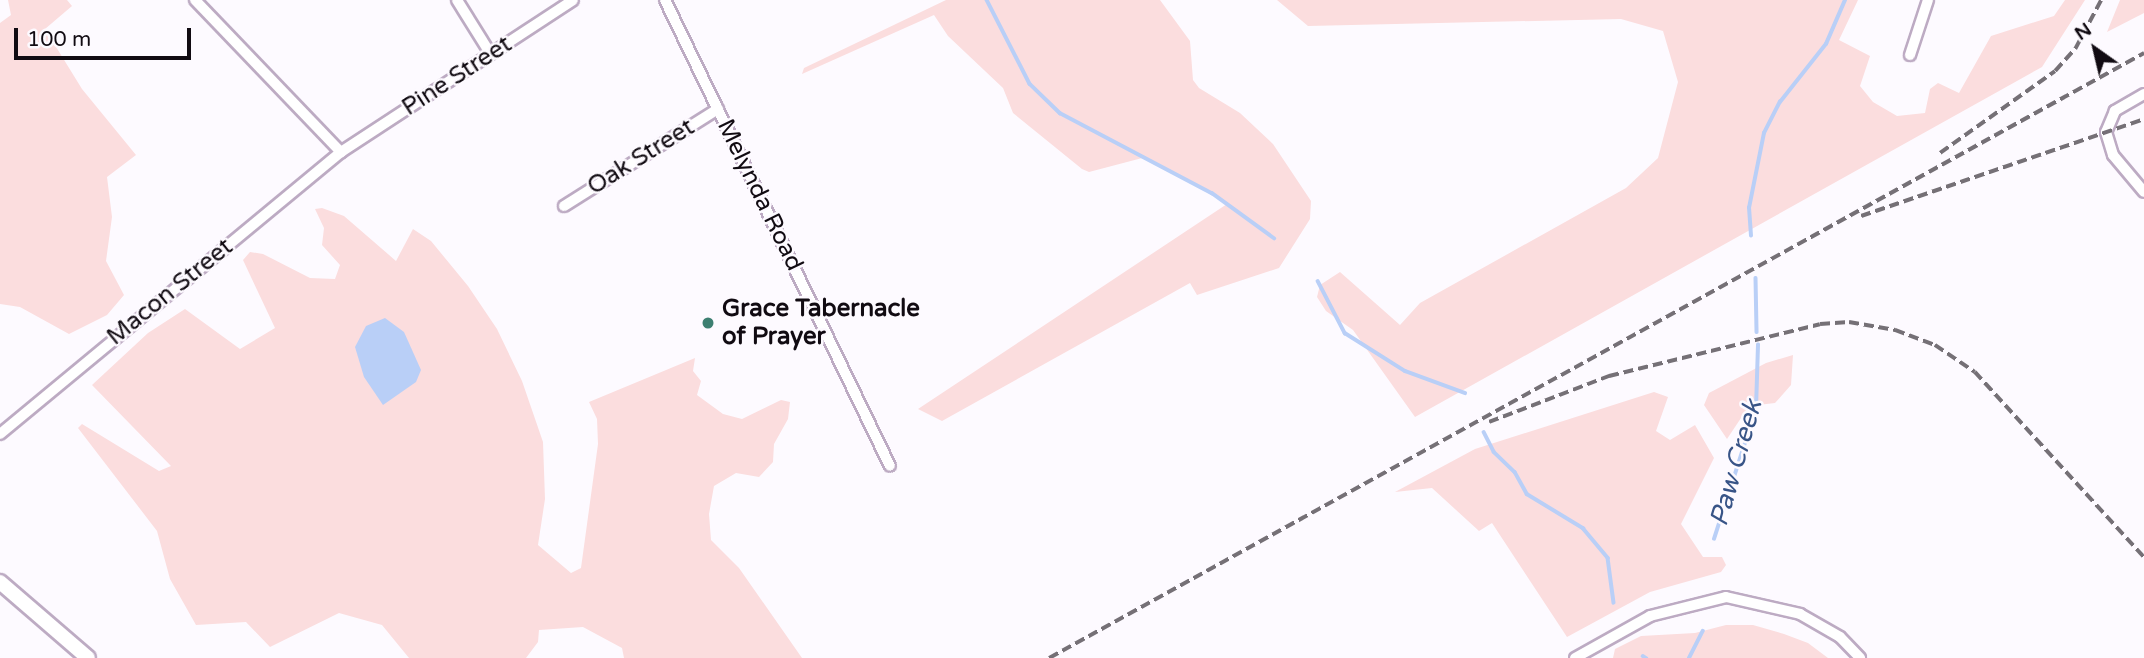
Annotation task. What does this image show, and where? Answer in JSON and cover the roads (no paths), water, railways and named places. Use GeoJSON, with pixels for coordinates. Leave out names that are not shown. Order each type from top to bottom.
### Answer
{"type":"FeatureCollection","features":[{"type":"Feature","properties":{"kind":"street"},"geometry":{"type":"LineString","coordinates":[[195,0],[341,152]]}},
{"type":"Feature","properties":{"kind":"street"},"geometry":{"type":"LineString","coordinates":[[457,0],[491,52]]}},
{"type":"Feature","properties":{"kind":"street","name":"Pine Street"},"geometry":{"type":"LineString","coordinates":[[341,152],[573,0]]}},
{"type":"Feature","properties":{"kind":"street","name":"Melynda Road"},"geometry":{"type":"LineString","coordinates":[[665,0],[890,466]]}},
{"type":"Feature","properties":{"kind":"street"},"geometry":{"type":"LineString","coordinates":[[1910,55],[1928,0]]}},
{"type":"Feature","properties":{"kind":"street"},"geometry":{"type":"LineString","coordinates":[[2144,94],[2115,111],[2106,132],[2113,155],[2144,192]]}},
{"type":"Feature","properties":{"kind":"street","name":"Oak Street"},"geometry":{"type":"LineString","coordinates":[[564,206],[718,109]]}},
{"type":"Feature","properties":{"kind":"street","name":"Macon Street"},"geometry":{"type":"LineString","coordinates":[[0,434],[341,152]]}},
{"type":"Feature","properties":{"kind":"street"},"geometry":{"type":"LineString","coordinates":[[0,582],[88,658]]}},
{"type":"Feature","properties":{"kind":"street"},"geometry":{"type":"LineString","coordinates":[[1575,658],[1650,616],[1726,597],[1751,599],[1800,614],[1840,637],[1860,658]]}},
{"type":"Feature","properties":{"kind":"water"},"geometry":{"type":"Polygon","coordinates":[[[385,318],[404,332],[421,370],[416,382],[383,405],[364,377],[355,347],[366,326],[385,318]]]}},
{"type":"Feature","properties":{"kind":"waterway"},"geometry":{"type":"LineString","coordinates":[[987,0],[1030,84],[1060,113],[1212,193],[1274,238]]}},
{"type":"Feature","properties":{"kind":"waterway","name":"Paw Creek"},"geometry":{"type":"LineString","coordinates":[[1751,236],[1749,208],[1764,133],[1780,102],[1826,44],[1845,0]]}},
{"type":"Feature","properties":{"kind":"waterway","name":"Paw Creek"},"geometry":{"type":"LineString","coordinates":[[1756,278],[1757,332]]}},
{"type":"Feature","properties":{"kind":"waterway"},"geometry":{"type":"LineString","coordinates":[[1318,281],[1345,333],[1405,371],[1465,393]]}},
{"type":"Feature","properties":{"kind":"waterway","name":"Paw Creek"},"geometry":{"type":"LineString","coordinates":[[1714,539],[1756,409],[1758,345]]}},
{"type":"Feature","properties":{"kind":"waterway"},"geometry":{"type":"LineString","coordinates":[[1484,432],[1494,452],[1515,472],[1527,494],[1583,528],[1608,558],[1614,603]]}},
{"type":"Feature","properties":{"kind":"waterway","name":"Paw Creek"},"geometry":{"type":"LineString","coordinates":[[1689,658],[1703,631]]}},
{"type":"Feature","properties":{"kind":"railway"},"geometry":{"type":"LineString","coordinates":[[1940,153],[2055,71],[2075,49],[2101,0]]}},
{"type":"Feature","properties":{"kind":"railway"},"geometry":{"type":"LineString","coordinates":[[1049,658],[2144,53]]}},
{"type":"Feature","properties":{"kind":"railway"},"geometry":{"type":"LineString","coordinates":[[1861,216],[2144,119]]}},
{"type":"Feature","properties":{"kind":"railway"},"geometry":{"type":"LineString","coordinates":[[1489,422],[1609,376],[1820,324],[1849,322],[1895,330],[1935,345],[1975,372],[2144,557]]}},
{"type":"Feature","properties":{"kind":"place","name":"Grace Tabernacle of Prayer"},"geometry":{"type":"Point","coordinates":[708,323]}}]}
